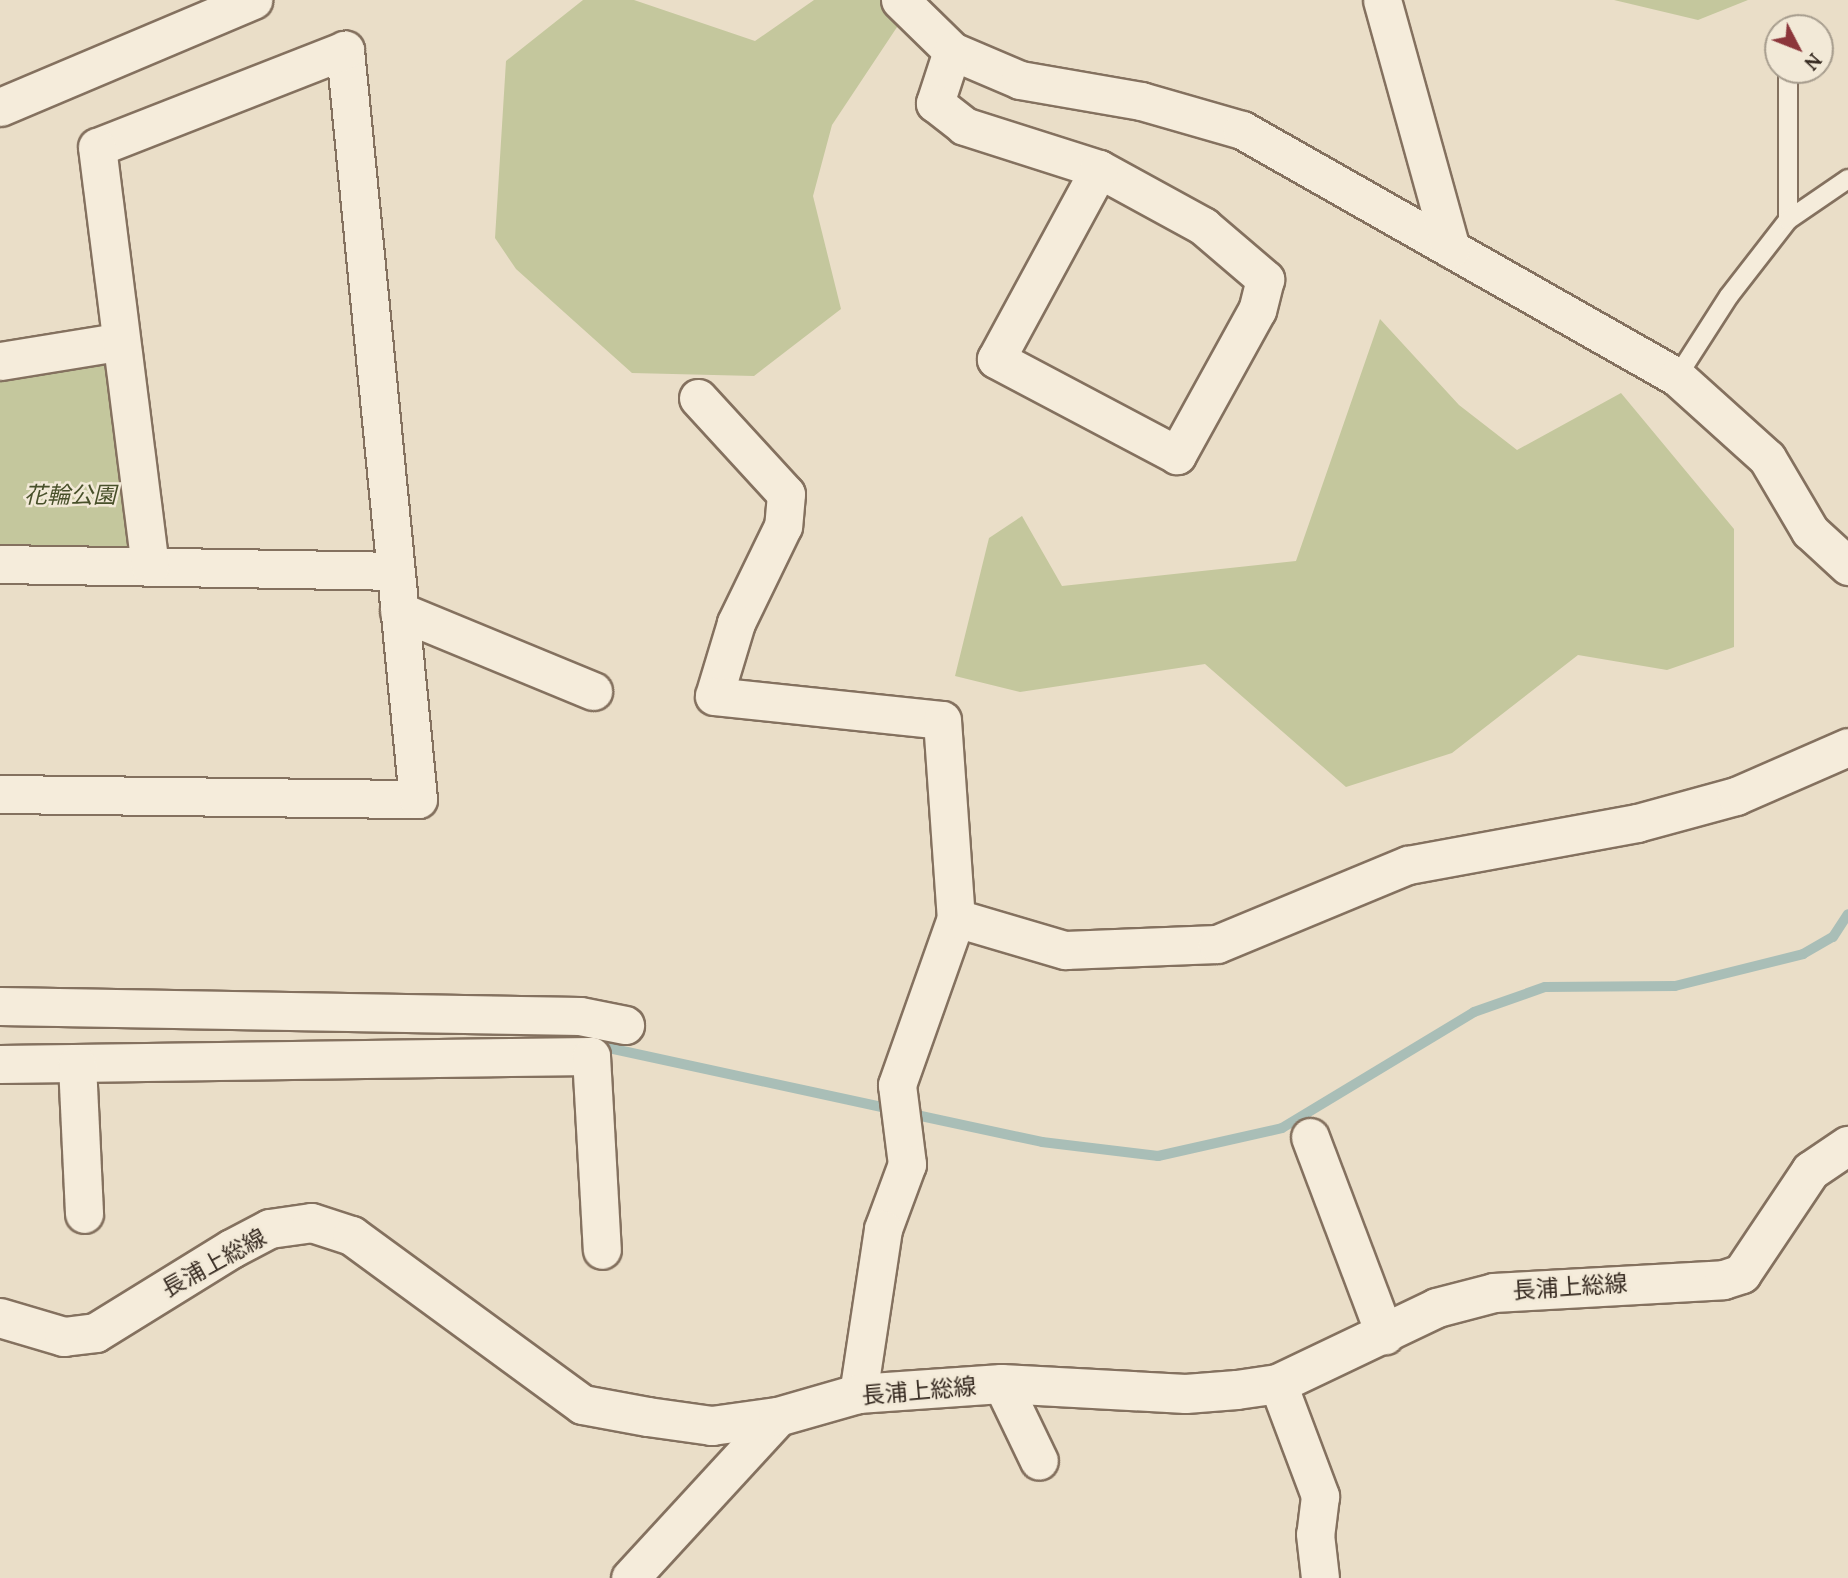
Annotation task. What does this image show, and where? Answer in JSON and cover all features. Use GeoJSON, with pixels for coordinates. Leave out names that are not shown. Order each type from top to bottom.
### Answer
{"type":"FeatureCollection","features":[{"type":"Feature","properties":{"kind":"main road","name":"長浦上総線"},"geometry":{"type":"LineString","coordinates":[[0,1318],[64,1337],[96,1333],[232,1249],[270,1230],[312,1223],[352,1236],[583,1405],[712,1426],[778,1417],[858,1394],[1002,1384],[1186,1394],[1278,1384],[1437,1308],[1530,1287],[1724,1280],[1742,1273],[1811,1171],[1848,1146]]}},
{"type":"Feature","properties":{"kind":"street"},"geometry":{"type":"LineString","coordinates":[[0,107],[253,0]]}},
{"type":"Feature","properties":{"kind":"street"},"geometry":{"type":"LineString","coordinates":[[900,0],[952,51],[1020,80],[1141,101],[1242,131],[1677,377],[1768,458],[1810,531],[1848,566]]}},
{"type":"Feature","properties":{"kind":"street"},"geometry":{"type":"LineString","coordinates":[[1382,0],[1451,249]]}},
{"type":"Feature","properties":{"kind":"street"},"geometry":{"type":"LineString","coordinates":[[0,794],[418,799],[345,50],[97,147],[117,342],[150,567]]}},
{"type":"Feature","properties":{"kind":"street"},"geometry":{"type":"LineString","coordinates":[[952,51],[935,103],[964,126],[1099,169],[1203,226],[1265,279],[1257,310],[1177,455],[996,359],[1099,169]]}},
{"type":"Feature","properties":{"kind":"street"},"geometry":{"type":"LineString","coordinates":[[0,361],[117,342]]}},
{"type":"Feature","properties":{"kind":"street"},"geometry":{"type":"LineString","coordinates":[[698,398],[786,494],[783,526],[736,623],[714,696],[943,720],[956,918],[897,1085],[906,1164],[883,1230],[858,1394]]}},
{"type":"Feature","properties":{"kind":"street"},"geometry":{"type":"LineString","coordinates":[[0,564],[396,571]]}},
{"type":"Feature","properties":{"kind":"street"},"geometry":{"type":"LineString","coordinates":[[400,611],[593,691]]}},
{"type":"Feature","properties":{"kind":"street"},"geometry":{"type":"LineString","coordinates":[[956,918],[1065,950],[1217,944],[1408,865],[1662,817],[1736,796],[1848,747]]}},
{"type":"Feature","properties":{"kind":"street"},"geometry":{"type":"LineString","coordinates":[[0,1006],[580,1016],[625,1025]]}},
{"type":"Feature","properties":{"kind":"street"},"geometry":{"type":"LineString","coordinates":[[0,1064],[591,1056],[602,1250]]}},
{"type":"Feature","properties":{"kind":"street"},"geometry":{"type":"LineString","coordinates":[[77,1064],[84,1214]]}},
{"type":"Feature","properties":{"kind":"street"},"geometry":{"type":"LineString","coordinates":[[1310,1137],[1385,1335]]}},
{"type":"Feature","properties":{"kind":"street"},"geometry":{"type":"LineString","coordinates":[[1002,1384],[1039,1461]]}},
{"type":"Feature","properties":{"kind":"street"},"geometry":{"type":"LineString","coordinates":[[1278,1384],[1321,1496],[1315,1534],[1320,1578]]}},
{"type":"Feature","properties":{"kind":"street"},"geometry":{"type":"LineString","coordinates":[[629,1578],[778,1417]]}},
{"type":"Feature","properties":{"kind":"lane"},"geometry":{"type":"LineString","coordinates":[[1788,84],[1788,220]]}},
{"type":"Feature","properties":{"kind":"lane"},"geometry":{"type":"LineString","coordinates":[[1677,377],[1728,296],[1788,220],[1848,179]]}},
{"type":"Feature","properties":{"kind":"green space"},"geometry":{"type":"Polygon","coordinates":[[[583,0],[634,0],[755,41],[814,0],[915,0],[832,125],[813,196],[841,309],[754,376],[632,373],[516,269],[495,238],[506,61],[583,0]]]}},
{"type":"Feature","properties":{"kind":"green space"},"geometry":{"type":"Polygon","coordinates":[[[1614,0],[1748,0],[1698,20],[1614,0]]]}},
{"type":"Feature","properties":{"kind":"green space"},"geometry":{"type":"Polygon","coordinates":[[[1380,319],[1459,405],[1517,450],[1621,393],[1734,529],[1734,647],[1667,670],[1578,655],[1452,753],[1346,787],[1205,664],[1020,692],[955,676],[989,538],[1022,516],[1062,586],[1296,561],[1380,319]]]}},
{"type":"Feature","properties":{"kind":"green space","name":"花輪公園"},"geometry":{"type":"Polygon","coordinates":[[[117,342],[150,567],[0,564],[0,361],[117,342]]]}},
{"type":"Feature","properties":{"kind":"waterway"},"geometry":{"type":"LineString","coordinates":[[907,1113],[1042,1142],[1158,1156],[1282,1128],[1474,1012],[1545,987],[1675,986],[1803,954],[1833,937],[1848,914]]}},
{"type":"Feature","properties":{"kind":"waterway"},"geometry":{"type":"LineString","coordinates":[[595,1045],[892,1109]]}}]}
